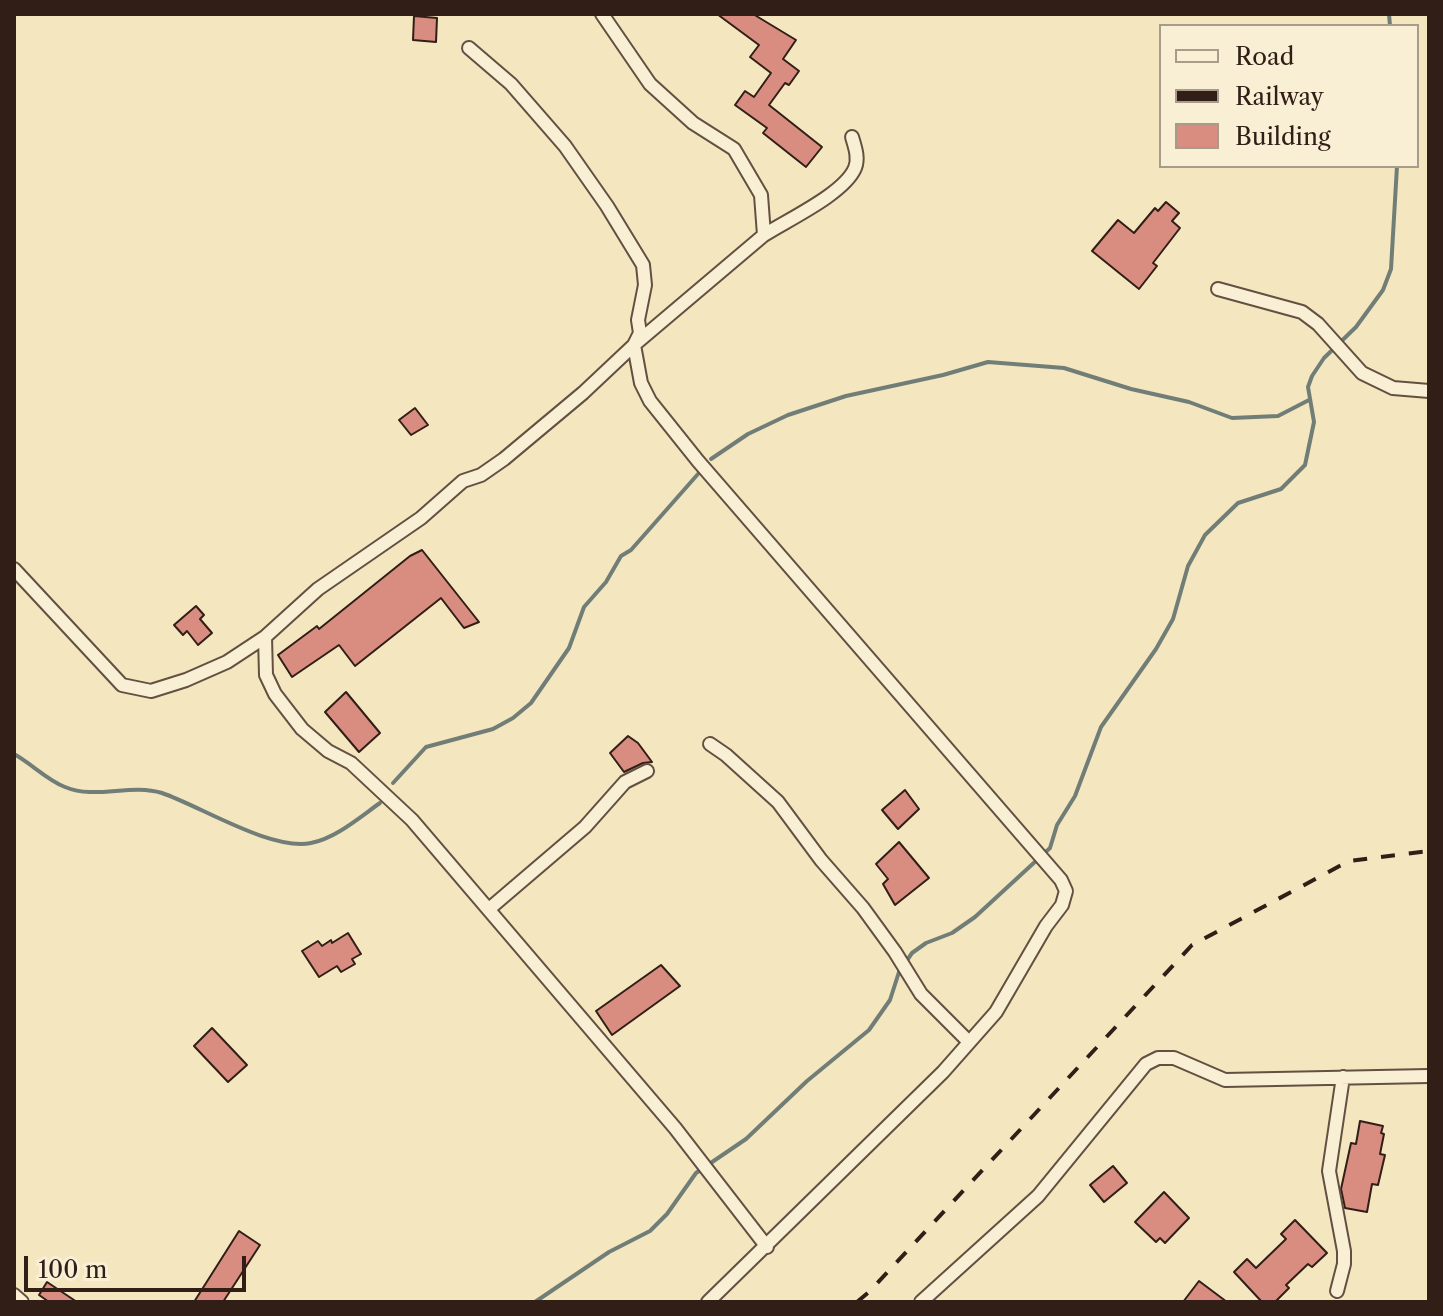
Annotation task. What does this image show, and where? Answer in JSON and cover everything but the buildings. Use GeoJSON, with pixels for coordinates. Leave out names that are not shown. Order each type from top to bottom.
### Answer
{"type":"FeatureCollection","features":[{"type":"Feature","properties":{"kind":"street"},"geometry":{"type":"LineString","coordinates":[[602,14],[650,84],[693,123],[734,149],[761,195],[764,235]]}},
{"type":"Feature","properties":{"kind":"street"},"geometry":{"type":"LineString","coordinates":[[469,48],[511,84],[565,146],[643,265],[645,285],[638,320],[640,333],[634,345],[641,383],[650,401],[688,449],[1061,880],[1066,891],[1062,905],[1046,926],[996,1012],[943,1072],[708,1302]]}},
{"type":"Feature","properties":{"kind":"street"},"geometry":{"type":"LineString","coordinates":[[14,569],[122,685],[151,691],[227,662],[265,637],[318,589],[421,518],[463,481],[481,475],[504,459],[764,235],[830,194],[855,168],[857,154],[852,137]]}},
{"type":"Feature","properties":{"kind":"street"},"geometry":{"type":"LineString","coordinates":[[1218,289],[1302,312],[1318,324],[1362,373],[1393,388],[1429,391]]}},
{"type":"Feature","properties":{"kind":"street"},"geometry":{"type":"LineString","coordinates":[[265,637],[266,675],[275,694],[302,729],[328,751],[351,763],[393,800],[665,1116],[767,1247]]}},
{"type":"Feature","properties":{"kind":"street"},"geometry":{"type":"LineString","coordinates":[[710,744],[778,802],[821,860],[863,908],[921,994],[969,1042]]}},
{"type":"Feature","properties":{"kind":"street"},"geometry":{"type":"LineString","coordinates":[[489,909],[585,827],[625,782],[647,771]]}},
{"type":"Feature","properties":{"kind":"street"},"geometry":{"type":"LineString","coordinates":[[921,1302],[1038,1196],[1146,1064],[1158,1058],[1174,1058],[1225,1080],[1245,1077],[1429,1076]]}},
{"type":"Feature","properties":{"kind":"street"},"geometry":{"type":"LineString","coordinates":[[1337,1291],[1344,1251],[1329,1171],[1343,1077]]}},
{"type":"Feature","properties":{"kind":"street"},"geometry":{"type":"LineString","coordinates":[[14,1295],[22,1302]]}},
{"type":"Feature","properties":{"kind":"waterway"},"geometry":{"type":"LineString","coordinates":[[1389,14],[1390,24]]}},
{"type":"Feature","properties":{"kind":"waterway"},"geometry":{"type":"LineString","coordinates":[[535,1302],[609,1252],[650,1231],[667,1214],[696,1173],[746,1139],[807,1081],[869,1030],[890,1000],[899,972],[912,953],[926,943],[952,933],[975,917],[1050,848],[1057,825],[1075,796],[1101,727],[1156,649],[1173,619],[1188,566],[1205,535],[1238,503],[1281,489],[1305,465],[1314,422],[1308,387],[1312,376],[1324,358],[1356,327],[1383,290],[1391,269],[1397,168]]}},
{"type":"Feature","properties":{"kind":"waterway"},"geometry":{"type":"LineString","coordinates":[[711,459],[748,434],[788,415],[846,396],[988,362],[1064,368],[1131,389],[1189,402],[1232,418],[1278,416],[1309,400]]}},
{"type":"Feature","properties":{"kind":"waterway"},"geometry":{"type":"LineString","coordinates":[[393,783],[426,747],[493,729],[531,703],[569,648],[584,607],[606,582],[621,556],[631,550],[698,474]]}},
{"type":"Feature","properties":{"kind":"waterway"},"geometry":{"type":"LineString","coordinates":[[14,754],[52,780],[77,791],[150,790],[178,799],[256,834],[295,844],[330,837],[380,803]]}},
{"type":"Feature","properties":{"kind":"railway"},"geometry":{"type":"LineString","coordinates":[[857,1302],[1192,945],[1349,861],[1429,851]]}}]}
